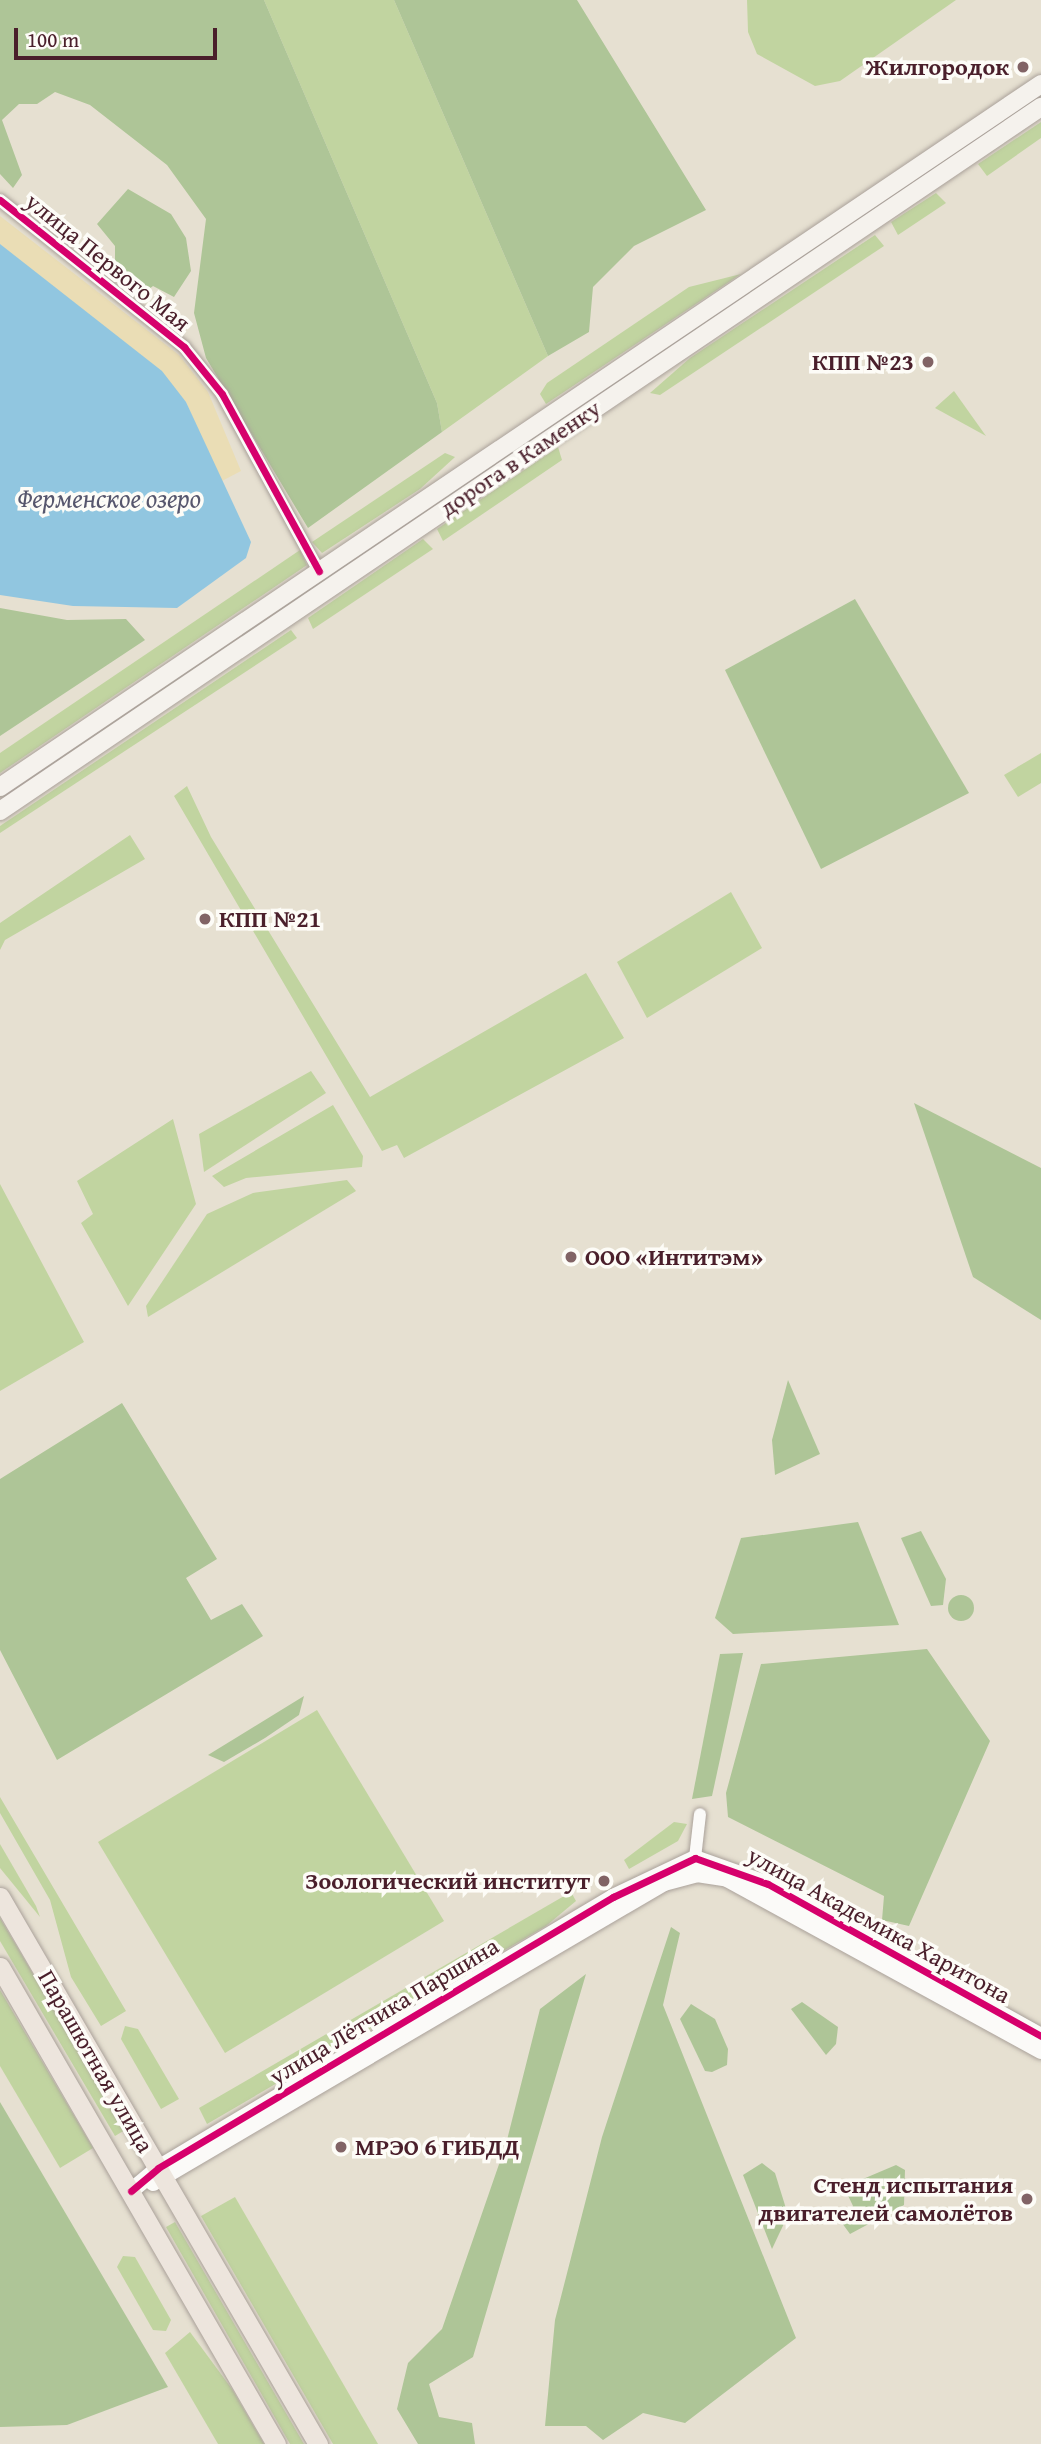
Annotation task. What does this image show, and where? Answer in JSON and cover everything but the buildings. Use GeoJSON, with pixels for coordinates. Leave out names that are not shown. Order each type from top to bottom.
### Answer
{"type":"FeatureCollection","features":[{"type":"Feature","properties":{"kind":"main road","name":"дорога в Каменку"},"geometry":{"type":"LineString","coordinates":[[0,787],[1041,84]]}},
{"type":"Feature","properties":{"kind":"main road","name":"дорога в Каменку"},"geometry":{"type":"LineString","coordinates":[[0,811],[1041,107]]}},
{"type":"Feature","properties":{"kind":"main road","name":"Парашютная улица"},"geometry":{"type":"LineString","coordinates":[[0,1897],[318,2444]]}},
{"type":"Feature","properties":{"kind":"main road","name":"Парашютная улица"},"geometry":{"type":"LineString","coordinates":[[0,1967],[276,2444]]}},
{"type":"Feature","properties":{"kind":"street","name":"улица Первого Мая"},"geometry":{"type":"LineString","coordinates":[[0,200],[184,347],[222,394],[318,571]]}},
{"type":"Feature","properties":{"kind":"street"},"geometry":{"type":"LineString","coordinates":[[695,1858],[700,1814]]}},
{"type":"Feature","properties":{"kind":"street","name":"улица Академика Харитона"},"geometry":{"type":"LineString","coordinates":[[695,1858],[756,1878],[1041,2036]]}},
{"type":"Feature","properties":{"kind":"street","name":"улица Лётчика Паршина"},"geometry":{"type":"LineString","coordinates":[[131,2191],[662,1868],[695,1858]]}},
{"type":"Feature","properties":{"kind":"street","name":"улица Академика Харитона"},"geometry":{"type":"LineString","coordinates":[[682,1876],[727,1879],[1041,2051]]}},
{"type":"Feature","properties":{"kind":"street","name":"улица Лётчика Паршина"},"geometry":{"type":"LineString","coordinates":[[161,2173],[682,1876]]}},
{"type":"Feature","properties":{"kind":"green space"},"geometry":{"type":"Polygon","coordinates":[[[0,0],[264,0],[437,403],[442,432],[308,528],[206,358],[194,313],[206,219],[167,165],[90,105],[55,92],[37,104],[19,104],[2,120],[22,175],[13,188],[0,174],[0,0]]]}},
{"type":"Feature","properties":{"kind":"green space"},"geometry":{"type":"Polygon","coordinates":[[[264,0],[394,0],[548,356],[442,432],[437,403],[264,0]]]}},
{"type":"Feature","properties":{"kind":"green space"},"geometry":{"type":"Polygon","coordinates":[[[394,0],[577,0],[706,210],[634,246],[593,287],[589,332],[548,356],[394,0]]]}},
{"type":"Feature","properties":{"kind":"green space"},"geometry":{"type":"Polygon","coordinates":[[[747,0],[956,0],[840,81],[815,86],[757,54],[748,32],[747,0]]]}},
{"type":"Feature","properties":{"kind":"green space"},"geometry":{"type":"Polygon","coordinates":[[[1041,122],[1041,138],[987,176],[978,164],[1041,122]]]}},
{"type":"Feature","properties":{"kind":"green space"},"geometry":{"type":"Polygon","coordinates":[[[128,189],[171,214],[186,238],[191,271],[174,297],[153,286],[139,297],[115,274],[115,246],[97,224],[128,189]]]}},
{"type":"Feature","properties":{"kind":"green space"},"geometry":{"type":"Polygon","coordinates":[[[936,193],[946,203],[898,235],[891,222],[936,193]]]}},
{"type":"Feature","properties":{"kind":"green space"},"geometry":{"type":"Polygon","coordinates":[[[875,235],[884,246],[660,395],[650,393],[690,358],[875,235]]]}},
{"type":"Feature","properties":{"kind":"green space"},"geometry":{"type":"Polygon","coordinates":[[[741,274],[546,404],[540,394],[547,383],[689,287],[741,274]]]}},
{"type":"Feature","properties":{"kind":"green space"},"geometry":{"type":"Polygon","coordinates":[[[954,391],[986,436],[935,408],[954,391]]]}},
{"type":"Feature","properties":{"kind":"green space"},"geometry":{"type":"Polygon","coordinates":[[[558,447],[562,460],[443,541],[437,529],[558,447]]]}},
{"type":"Feature","properties":{"kind":"green space"},"geometry":{"type":"Polygon","coordinates":[[[445,453],[455,457],[420,489],[322,553],[312,542],[445,453]]]}},
{"type":"Feature","properties":{"kind":"green space"},"geometry":{"type":"Polygon","coordinates":[[[423,539],[433,549],[313,629],[308,618],[423,539]]]}},
{"type":"Feature","properties":{"kind":"green space"},"geometry":{"type":"Polygon","coordinates":[[[300,550],[307,565],[0,773],[0,753],[300,550]]]}},
{"type":"Feature","properties":{"kind":"green space"},"geometry":{"type":"Polygon","coordinates":[[[855,599],[969,793],[821,869],[725,670],[855,599]]]}},
{"type":"Feature","properties":{"kind":"green space"},"geometry":{"type":"Polygon","coordinates":[[[0,608],[67,620],[126,619],[145,640],[0,736],[0,608]]]}},
{"type":"Feature","properties":{"kind":"green space"},"geometry":{"type":"Polygon","coordinates":[[[291,630],[297,638],[0,833],[0,826],[291,630]]]}},
{"type":"Feature","properties":{"kind":"green space"},"geometry":{"type":"Polygon","coordinates":[[[1041,753],[1041,783],[1018,797],[1004,775],[1041,753]]]}},
{"type":"Feature","properties":{"kind":"green space"},"geometry":{"type":"Polygon","coordinates":[[[187,786],[211,837],[370,1097],[586,973],[624,1038],[404,1158],[397,1145],[382,1151],[174,796],[187,786]]]}},
{"type":"Feature","properties":{"kind":"green space"},"geometry":{"type":"Polygon","coordinates":[[[130,835],[145,859],[5,940],[0,950],[0,923],[130,835]]]}},
{"type":"Feature","properties":{"kind":"green space"},"geometry":{"type":"Polygon","coordinates":[[[731,892],[762,948],[647,1018],[617,962],[731,892]]]}},
{"type":"Feature","properties":{"kind":"green space"},"geometry":{"type":"Polygon","coordinates":[[[311,1071],[326,1093],[204,1172],[199,1134],[311,1071]]]}},
{"type":"Feature","properties":{"kind":"green space"},"geometry":{"type":"Polygon","coordinates":[[[914,1103],[1041,1168],[1041,1320],[973,1277],[914,1103]]]}},
{"type":"Feature","properties":{"kind":"green space"},"geometry":{"type":"Polygon","coordinates":[[[333,1105],[363,1156],[362,1167],[246,1178],[224,1187],[212,1176],[333,1105]]]}},
{"type":"Feature","properties":{"kind":"green space"},"geometry":{"type":"Polygon","coordinates":[[[173,1119],[196,1204],[128,1306],[81,1223],[93,1214],[77,1181],[173,1119]]]}},
{"type":"Feature","properties":{"kind":"green space"},"geometry":{"type":"Polygon","coordinates":[[[347,1180],[356,1191],[148,1317],[146,1306],[207,1214],[253,1193],[347,1180]]]}},
{"type":"Feature","properties":{"kind":"green space"},"geometry":{"type":"Polygon","coordinates":[[[0,1184],[84,1342],[0,1391],[0,1184]]]}},
{"type":"Feature","properties":{"kind":"green space"},"geometry":{"type":"Polygon","coordinates":[[[788,1380],[820,1454],[775,1475],[772,1440],[788,1380]]]}},
{"type":"Feature","properties":{"kind":"green space"},"geometry":{"type":"Polygon","coordinates":[[[122,1403],[217,1559],[186,1578],[211,1620],[242,1604],[263,1636],[57,1760],[0,1650],[0,1479],[122,1403]]]}},
{"type":"Feature","properties":{"kind":"green space"},"geometry":{"type":"Polygon","coordinates":[[[858,1522],[899,1625],[733,1634],[715,1618],[741,1538],[858,1522]]]}},
{"type":"Feature","properties":{"kind":"green space"},"geometry":{"type":"Polygon","coordinates":[[[921,1531],[946,1579],[943,1605],[931,1606],[901,1538],[921,1531]]]}},
{"type":"Feature","properties":{"kind":"green space"},"geometry":{"type":"Polygon","coordinates":[[[961,1595],[970,1599],[974,1608],[970,1617],[961,1621],[952,1617],[948,1608],[952,1599],[961,1595]]]}},
{"type":"Feature","properties":{"kind":"green space"},"geometry":{"type":"Polygon","coordinates":[[[927,1649],[990,1741],[909,1926],[882,1920],[884,1896],[728,1817],[726,1793],[761,1664],[927,1649]]]}},
{"type":"Feature","properties":{"kind":"green space"},"geometry":{"type":"Polygon","coordinates":[[[743,1653],[712,1796],[692,1799],[720,1654],[743,1653]]]}},
{"type":"Feature","properties":{"kind":"green space"},"geometry":{"type":"Polygon","coordinates":[[[304,1696],[299,1715],[265,1738],[224,1762],[208,1755],[304,1696]]]}},
{"type":"Feature","properties":{"kind":"green space"},"geometry":{"type":"Polygon","coordinates":[[[317,1710],[444,1921],[225,2053],[98,1842],[317,1710]]]}},
{"type":"Feature","properties":{"kind":"green space"},"geometry":{"type":"Polygon","coordinates":[[[0,1797],[126,2011],[101,2026],[71,1977],[50,1900],[0,1813],[0,1797]]]}},
{"type":"Feature","properties":{"kind":"green space"},"geometry":{"type":"Polygon","coordinates":[[[674,1822],[687,1824],[678,1841],[629,1869],[624,1860],[674,1822]]]}},
{"type":"Feature","properties":{"kind":"green space"},"geometry":{"type":"Polygon","coordinates":[[[0,1844],[36,1906],[40,1917],[0,1868],[0,1844]]]}},
{"type":"Feature","properties":{"kind":"green space"},"geometry":{"type":"Polygon","coordinates":[[[571,1892],[576,1901],[546,1926],[207,2124],[199,2108],[571,1892]]]}},
{"type":"Feature","properties":{"kind":"green space"},"geometry":{"type":"Polygon","coordinates":[[[0,1918],[125,2130],[115,2136],[0,1941],[0,1918]]]}},
{"type":"Feature","properties":{"kind":"green space"},"geometry":{"type":"Polygon","coordinates":[[[671,1927],[680,1933],[663,2005],[796,2338],[685,2423],[643,2413],[603,2440],[586,2426],[545,2426],[555,2320],[602,2137],[671,1927]]]}},
{"type":"Feature","properties":{"kind":"green space"},"geometry":{"type":"Polygon","coordinates":[[[586,1974],[473,2357],[429,2384],[439,2417],[472,2423],[475,2444],[418,2444],[397,2409],[408,2363],[442,2329],[506,2144],[540,2009],[586,1974]]]}},
{"type":"Feature","properties":{"kind":"green space"},"geometry":{"type":"Polygon","coordinates":[[[0,1990],[93,2148],[60,2168],[0,2066],[0,1990]]]}},
{"type":"Feature","properties":{"kind":"green space"},"geometry":{"type":"Polygon","coordinates":[[[802,2002],[838,2027],[836,2044],[826,2055],[791,2009],[802,2002]]]}},
{"type":"Feature","properties":{"kind":"green space"},"geometry":{"type":"Polygon","coordinates":[[[691,2004],[715,2019],[728,2049],[727,2065],[712,2072],[705,2071],[680,2019],[691,2004]]]}},
{"type":"Feature","properties":{"kind":"green space"},"geometry":{"type":"Polygon","coordinates":[[[125,2026],[138,2029],[179,2099],[161,2109],[121,2039],[125,2026]]]}},
{"type":"Feature","properties":{"kind":"green space"},"geometry":{"type":"Polygon","coordinates":[[[0,2102],[168,2387],[67,2425],[0,2427],[0,2102]]]}},
{"type":"Feature","properties":{"kind":"green space"},"geometry":{"type":"Polygon","coordinates":[[[762,2163],[775,2173],[788,2215],[772,2249],[743,2175],[762,2163]]]}},
{"type":"Feature","properties":{"kind":"green space"},"geometry":{"type":"Polygon","coordinates":[[[896,2165],[905,2170],[904,2205],[850,2234],[842,2223],[853,2206],[844,2187],[896,2165]]]}},
{"type":"Feature","properties":{"kind":"green space"},"geometry":{"type":"Polygon","coordinates":[[[235,2197],[378,2444],[333,2444],[201,2216],[235,2197]]]}},
{"type":"Feature","properties":{"kind":"green space"},"geometry":{"type":"Polygon","coordinates":[[[175,2222],[304,2444],[290,2444],[166,2227],[175,2222]]]}},
{"type":"Feature","properties":{"kind":"green space"},"geometry":{"type":"Polygon","coordinates":[[[123,2256],[135,2257],[171,2320],[166,2331],[153,2330],[117,2267],[123,2256]]]}},
{"type":"Feature","properties":{"kind":"green space"},"geometry":{"type":"Polygon","coordinates":[[[190,2332],[232,2389],[264,2444],[218,2444],[165,2353],[190,2332]]]}},
{"type":"Feature","properties":{"kind":"sand"},"geometry":{"type":"Polygon","coordinates":[[[0,216],[179,355],[208,392],[241,471],[220,482],[186,402],[0,244],[0,216]]]}},
{"type":"Feature","properties":{"kind":"water","name":"Ферменское озеро"},"geometry":{"type":"Polygon","coordinates":[[[0,244],[162,371],[186,402],[251,542],[246,558],[177,608],[73,606],[0,595],[0,244]]]}},
{"type":"Feature","properties":{"kind":"cycle path"},"geometry":{"type":"LineString","coordinates":[[0,200],[184,347],[222,394],[319,571]]}},
{"type":"Feature","properties":{"kind":"cycle path"},"geometry":{"type":"LineString","coordinates":[[131,2191],[158,2168],[613,1897],[695,1858],[768,1884],[1041,2036]]}},
{"type":"Feature","properties":{"kind":"place","name":"Жилгородок"},"geometry":{"type":"Point","coordinates":[1023,67]}},
{"type":"Feature","properties":{"kind":"place","name":"КПП №23"},"geometry":{"type":"Point","coordinates":[928,362]}},
{"type":"Feature","properties":{"kind":"place","name":"КПП №21"},"geometry":{"type":"Point","coordinates":[205,919]}},
{"type":"Feature","properties":{"kind":"place","name":"ООО «Интитэм»"},"geometry":{"type":"Point","coordinates":[571,1257]}},
{"type":"Feature","properties":{"kind":"place","name":"Зоологический институт"},"geometry":{"type":"Point","coordinates":[604,1881]}},
{"type":"Feature","properties":{"kind":"place","name":"МРЭО 6 ГИБДД"},"geometry":{"type":"Point","coordinates":[341,2147]}},
{"type":"Feature","properties":{"kind":"place","name":"Стенд испытания двигателей самолётов"},"geometry":{"type":"Point","coordinates":[1027,2199]}}]}
